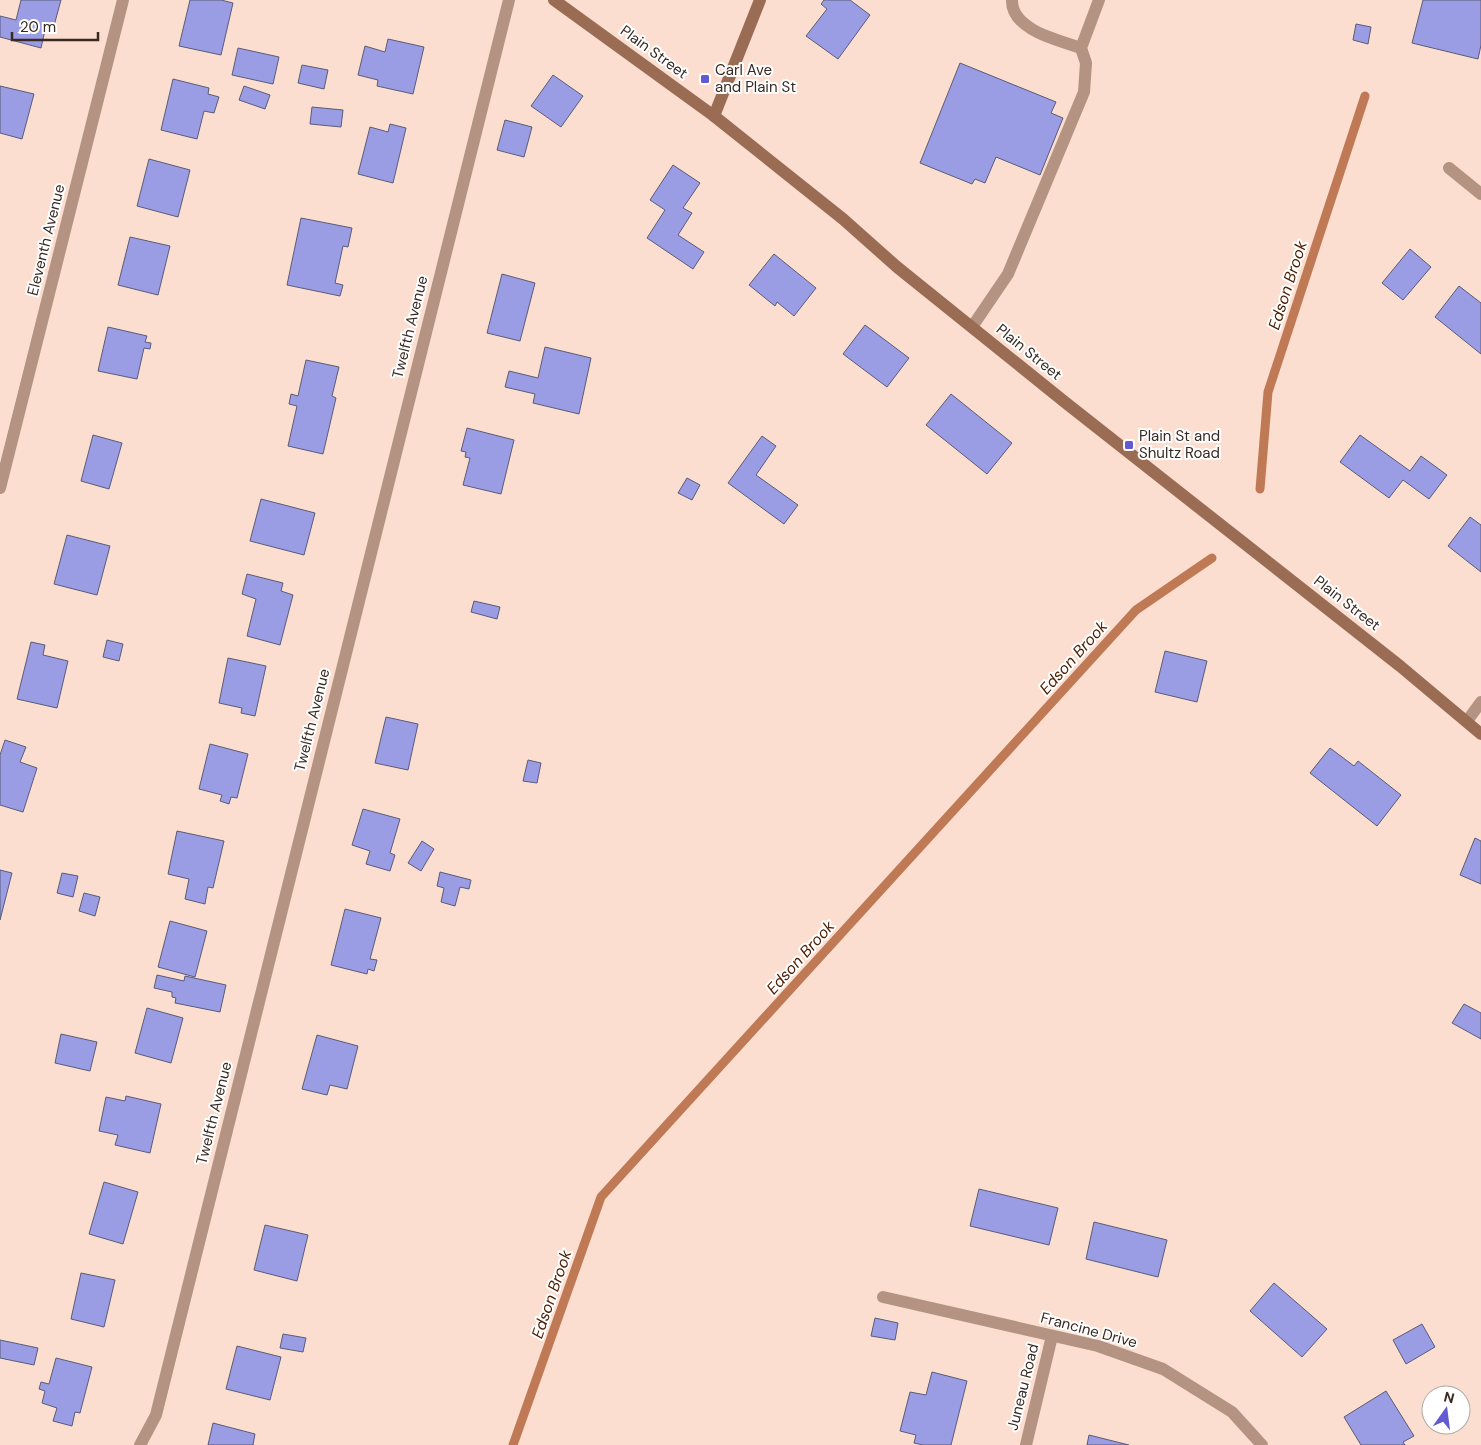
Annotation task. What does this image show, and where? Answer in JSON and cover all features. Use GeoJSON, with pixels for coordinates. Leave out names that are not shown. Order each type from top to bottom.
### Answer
{"type":"FeatureCollection","features":[{"type":"Feature","properties":{"kind":"main road","name":"Plain Street"},"geometry":{"type":"LineString","coordinates":[[554,0],[714,116],[843,219],[897,267],[1400,666],[1481,734]]}},
{"type":"Feature","properties":{"kind":"main road"},"geometry":{"type":"LineString","coordinates":[[714,116],[760,0]]}},
{"type":"Feature","properties":{"kind":"street","name":"Eleventh Avenue"},"geometry":{"type":"LineString","coordinates":[[0,488],[123,0]]}},
{"type":"Feature","properties":{"kind":"street","name":"Twelfth Avenue"},"geometry":{"type":"LineString","coordinates":[[140,1445],[156,1415],[509,0]]}},
{"type":"Feature","properties":{"kind":"street"},"geometry":{"type":"LineString","coordinates":[[1012,0],[1017,18],[1030,29],[1081,48]]}},
{"type":"Feature","properties":{"kind":"street"},"geometry":{"type":"LineString","coordinates":[[972,327],[1008,274],[1084,92],[1086,63],[1081,48],[1099,0]]}},
{"type":"Feature","properties":{"kind":"street"},"geometry":{"type":"LineString","coordinates":[[1449,168],[1481,194]]}},
{"type":"Feature","properties":{"kind":"street"},"geometry":{"type":"LineString","coordinates":[[1467,721],[1481,702]]}},
{"type":"Feature","properties":{"kind":"street","name":"Francine Drive"},"geometry":{"type":"LineString","coordinates":[[883,1297],[1098,1346],[1163,1369],[1232,1412],[1262,1445]]}},
{"type":"Feature","properties":{"kind":"street","name":"Juneau Road"},"geometry":{"type":"LineString","coordinates":[[1026,1445],[1052,1336]]}},
{"type":"Feature","properties":{"kind":"building"},"geometry":{"type":"Polygon","coordinates":[[[21,0],[61,0],[52,33],[45,30],[41,48],[0,37],[0,16],[16,20],[21,0]]]}},
{"type":"Feature","properties":{"kind":"building"},"geometry":{"type":"Polygon","coordinates":[[[190,0],[221,0],[233,3],[221,55],[179,46],[190,0]]]}},
{"type":"Feature","properties":{"kind":"building"},"geometry":{"type":"Polygon","coordinates":[[[824,0],[850,0],[870,15],[838,59],[806,36],[827,9],[821,4],[824,0]]]}},
{"type":"Feature","properties":{"kind":"building"},"geometry":{"type":"Polygon","coordinates":[[[1423,0],[1481,0],[1481,45],[1478,59],[1412,43],[1423,0]]]}},
{"type":"Feature","properties":{"kind":"building"},"geometry":{"type":"Polygon","coordinates":[[[1356,24],[1371,27],[1368,44],[1353,40],[1356,24]]]}},
{"type":"Feature","properties":{"kind":"building"},"geometry":{"type":"Polygon","coordinates":[[[388,39],[424,47],[413,94],[377,86],[378,80],[358,75],[365,46],[385,52],[388,39]]]}},
{"type":"Feature","properties":{"kind":"building"},"geometry":{"type":"Polygon","coordinates":[[[238,48],[279,57],[273,84],[232,75],[238,48]]]}},
{"type":"Feature","properties":{"kind":"building"},"geometry":{"type":"Polygon","coordinates":[[[960,63],[1056,102],[1051,113],[1063,118],[1040,175],[996,157],[985,183],[975,179],[972,184],[920,163],[960,63]]]}},
{"type":"Feature","properties":{"kind":"building"},"geometry":{"type":"Polygon","coordinates":[[[302,65],[328,70],[324,89],[298,83],[302,65]]]}},
{"type":"Feature","properties":{"kind":"building"},"geometry":{"type":"Polygon","coordinates":[[[553,75],[583,96],[561,127],[531,106],[553,75]]]}},
{"type":"Feature","properties":{"kind":"building"},"geometry":{"type":"Polygon","coordinates":[[[173,79],[209,88],[208,94],[219,97],[214,113],[204,111],[197,139],[161,130],[173,79]]]}},
{"type":"Feature","properties":{"kind":"building"},"geometry":{"type":"Polygon","coordinates":[[[0,86],[34,94],[22,139],[0,133],[0,86]]]}},
{"type":"Feature","properties":{"kind":"building"},"geometry":{"type":"Polygon","coordinates":[[[244,86],[270,95],[265,109],[239,100],[244,86]]]}},
{"type":"Feature","properties":{"kind":"building"},"geometry":{"type":"Polygon","coordinates":[[[312,107],[343,110],[341,127],[310,124],[312,107]]]}},
{"type":"Feature","properties":{"kind":"building"},"geometry":{"type":"Polygon","coordinates":[[[505,120],[532,127],[524,157],[497,150],[505,120]]]}},
{"type":"Feature","properties":{"kind":"building"},"geometry":{"type":"Polygon","coordinates":[[[390,124],[406,128],[393,183],[358,174],[370,127],[388,132],[390,124]]]}},
{"type":"Feature","properties":{"kind":"building"},"geometry":{"type":"Polygon","coordinates":[[[149,159],[190,170],[178,217],[137,206],[149,159]]]}},
{"type":"Feature","properties":{"kind":"building"},"geometry":{"type":"Polygon","coordinates":[[[673,165],[700,183],[683,208],[692,213],[678,235],[704,252],[693,269],[647,238],[665,210],[650,200],[673,165]]]}},
{"type":"Feature","properties":{"kind":"building"},"geometry":{"type":"Polygon","coordinates":[[[301,218],[352,228],[348,247],[343,246],[335,283],[343,285],[340,296],[287,285],[301,218]]]}},
{"type":"Feature","properties":{"kind":"building"},"geometry":{"type":"Polygon","coordinates":[[[130,237],[170,246],[158,295],[118,285],[130,237]]]}},
{"type":"Feature","properties":{"kind":"building"},"geometry":{"type":"Polygon","coordinates":[[[1410,249],[1431,267],[1403,300],[1382,283],[1410,249]]]}},
{"type":"Feature","properties":{"kind":"building"},"geometry":{"type":"Polygon","coordinates":[[[774,254],[816,288],[794,316],[777,302],[775,306],[749,285],[774,254]]]}},
{"type":"Feature","properties":{"kind":"building"},"geometry":{"type":"Polygon","coordinates":[[[502,274],[535,283],[520,341],[487,333],[502,274]]]}},
{"type":"Feature","properties":{"kind":"building"},"geometry":{"type":"Polygon","coordinates":[[[1459,286],[1481,303],[1481,354],[1435,317],[1459,286]]]}},
{"type":"Feature","properties":{"kind":"building"},"geometry":{"type":"Polygon","coordinates":[[[865,325],[909,358],[887,387],[843,354],[865,325]]]}},
{"type":"Feature","properties":{"kind":"building"},"geometry":{"type":"Polygon","coordinates":[[[108,327],[147,336],[145,342],[151,343],[150,349],[144,348],[137,379],[98,371],[108,327]]]}},
{"type":"Feature","properties":{"kind":"building"},"geometry":{"type":"Polygon","coordinates":[[[545,347],[591,358],[579,414],[533,403],[535,394],[505,387],[509,371],[538,378],[545,347]]]}},
{"type":"Feature","properties":{"kind":"building"},"geometry":{"type":"Polygon","coordinates":[[[306,360],[339,367],[332,396],[336,398],[323,454],[288,446],[297,406],[289,404],[291,394],[298,396],[306,360]]]}},
{"type":"Feature","properties":{"kind":"building"},"geometry":{"type":"Polygon","coordinates":[[[951,394],[1012,443],[987,474],[926,425],[951,394]]]}},
{"type":"Feature","properties":{"kind":"building"},"geometry":{"type":"Polygon","coordinates":[[[467,428],[514,440],[501,494],[463,485],[470,458],[465,457],[466,452],[461,451],[467,428]]]}},
{"type":"Feature","properties":{"kind":"building"},"geometry":{"type":"Polygon","coordinates":[[[93,435],[122,443],[109,489],[81,481],[93,435]]]}},
{"type":"Feature","properties":{"kind":"building"},"geometry":{"type":"Polygon","coordinates":[[[1360,435],[1410,471],[1421,456],[1447,475],[1429,499],[1403,480],[1389,498],[1340,462],[1360,435]]]}},
{"type":"Feature","properties":{"kind":"building"},"geometry":{"type":"Polygon","coordinates":[[[762,436],[776,446],[756,475],[798,505],[784,524],[728,483],[762,436]]]}},
{"type":"Feature","properties":{"kind":"building"},"geometry":{"type":"Polygon","coordinates":[[[687,478],[700,485],[692,500],[678,493],[687,478]]]}},
{"type":"Feature","properties":{"kind":"building"},"geometry":{"type":"Polygon","coordinates":[[[261,499],[315,513],[304,555],[250,541],[261,499]]]}},
{"type":"Feature","properties":{"kind":"building"},"geometry":{"type":"Polygon","coordinates":[[[1470,517],[1481,525],[1481,572],[1448,546],[1470,517]]]}},
{"type":"Feature","properties":{"kind":"building"},"geometry":{"type":"Polygon","coordinates":[[[67,535],[110,546],[97,595],[54,584],[67,535]]]}},
{"type":"Feature","properties":{"kind":"building"},"geometry":{"type":"Polygon","coordinates":[[[247,574],[283,583],[281,591],[293,595],[280,645],[247,636],[256,599],[242,594],[247,574]]]}},
{"type":"Feature","properties":{"kind":"building"},"geometry":{"type":"Polygon","coordinates":[[[474,601],[500,607],[497,619],[471,612],[474,601]]]}},
{"type":"Feature","properties":{"kind":"building"},"geometry":{"type":"Polygon","coordinates":[[[107,640],[123,644],[119,661],[103,657],[107,640]]]}},
{"type":"Feature","properties":{"kind":"building"},"geometry":{"type":"Polygon","coordinates":[[[31,642],[45,645],[43,655],[68,661],[57,708],[17,699],[31,642]]]}},
{"type":"Feature","properties":{"kind":"building"},"geometry":{"type":"Polygon","coordinates":[[[1165,651],[1207,661],[1197,702],[1155,692],[1165,651]]]}},
{"type":"Feature","properties":{"kind":"building"},"geometry":{"type":"Polygon","coordinates":[[[228,658],[266,666],[255,716],[241,713],[242,708],[219,703],[228,658]]]}},
{"type":"Feature","properties":{"kind":"building"},"geometry":{"type":"Polygon","coordinates":[[[386,717],[418,724],[408,770],[375,763],[386,717]]]}},
{"type":"Feature","properties":{"kind":"building"},"geometry":{"type":"Polygon","coordinates":[[[5,740],[26,747],[20,762],[37,768],[23,812],[0,805],[0,755],[5,740]]]}},
{"type":"Feature","properties":{"kind":"building"},"geometry":{"type":"Polygon","coordinates":[[[210,744],[248,754],[237,798],[231,797],[229,804],[220,801],[222,795],[199,789],[210,744]]]}},
{"type":"Feature","properties":{"kind":"building"},"geometry":{"type":"Polygon","coordinates":[[[1330,748],[1354,766],[1358,761],[1401,795],[1377,826],[1310,773],[1330,748]]]}},
{"type":"Feature","properties":{"kind":"building"},"geometry":{"type":"Polygon","coordinates":[[[528,760],[541,763],[537,783],[523,781],[528,760]]]}},
{"type":"Feature","properties":{"kind":"building"},"geometry":{"type":"Polygon","coordinates":[[[363,809],[400,819],[390,853],[395,855],[390,871],[366,864],[370,851],[352,845],[363,809]]]}},
{"type":"Feature","properties":{"kind":"building"},"geometry":{"type":"Polygon","coordinates":[[[177,831],[224,841],[213,888],[208,887],[205,904],[185,899],[189,879],[168,874],[177,831]]]}},
{"type":"Feature","properties":{"kind":"building"},"geometry":{"type":"Polygon","coordinates":[[[1475,838],[1481,841],[1481,884],[1460,875],[1475,838]]]}},
{"type":"Feature","properties":{"kind":"building"},"geometry":{"type":"Polygon","coordinates":[[[422,841],[434,849],[421,871],[408,863],[422,841]]]}},
{"type":"Feature","properties":{"kind":"building"},"geometry":{"type":"Polygon","coordinates":[[[0,870],[12,873],[0,920],[0,870]]]}},
{"type":"Feature","properties":{"kind":"building"},"geometry":{"type":"Polygon","coordinates":[[[440,872],[471,880],[469,889],[460,887],[455,906],[441,902],[444,888],[437,886],[440,872]]]}},
{"type":"Feature","properties":{"kind":"building"},"geometry":{"type":"Polygon","coordinates":[[[62,873],[78,876],[73,897],[57,893],[62,873]]]}},
{"type":"Feature","properties":{"kind":"building"},"geometry":{"type":"Polygon","coordinates":[[[84,893],[100,897],[95,916],[79,911],[84,893]]]}},
{"type":"Feature","properties":{"kind":"building"},"geometry":{"type":"Polygon","coordinates":[[[345,909],[381,918],[370,959],[377,960],[374,971],[368,969],[367,974],[331,965],[345,909]]]}},
{"type":"Feature","properties":{"kind":"building"},"geometry":{"type":"Polygon","coordinates":[[[170,921],[207,931],[195,977],[158,967],[170,921]]]}},
{"type":"Feature","properties":{"kind":"building"},"geometry":{"type":"Polygon","coordinates":[[[157,975],[184,981],[185,976],[226,985],[220,1012],[175,1003],[176,998],[172,997],[172,992],[154,988],[157,975]]]}},
{"type":"Feature","properties":{"kind":"building"},"geometry":{"type":"Polygon","coordinates":[[[1464,1004],[1481,1013],[1481,1039],[1452,1023],[1464,1004]]]}},
{"type":"Feature","properties":{"kind":"building"},"geometry":{"type":"Polygon","coordinates":[[[147,1008],[183,1018],[171,1063],[135,1053],[147,1008]]]}},
{"type":"Feature","properties":{"kind":"building"},"geometry":{"type":"Polygon","coordinates":[[[61,1034],[97,1042],[90,1071],[55,1063],[61,1034]]]}},
{"type":"Feature","properties":{"kind":"building"},"geometry":{"type":"Polygon","coordinates":[[[317,1035],[358,1046],[347,1089],[330,1085],[327,1095],[302,1089],[317,1035]]]}},
{"type":"Feature","properties":{"kind":"building"},"geometry":{"type":"Polygon","coordinates":[[[126,1096],[161,1104],[150,1153],[115,1145],[118,1135],[99,1131],[106,1097],[125,1101],[126,1096]]]}},
{"type":"Feature","properties":{"kind":"building"},"geometry":{"type":"Polygon","coordinates":[[[104,1182],[138,1192],[123,1244],[89,1234],[104,1182]]]}},
{"type":"Feature","properties":{"kind":"building"},"geometry":{"type":"Polygon","coordinates":[[[979,1189],[1058,1208],[1049,1245],[970,1226],[979,1189]]]}},
{"type":"Feature","properties":{"kind":"building"},"geometry":{"type":"Polygon","coordinates":[[[1094,1222],[1167,1240],[1158,1277],[1086,1259],[1094,1222]]]}},
{"type":"Feature","properties":{"kind":"building"},"geometry":{"type":"Polygon","coordinates":[[[265,1225],[308,1235],[297,1281],[254,1270],[265,1225]]]}},
{"type":"Feature","properties":{"kind":"building"},"geometry":{"type":"Polygon","coordinates":[[[81,1273],[115,1280],[104,1327],[71,1319],[81,1273]]]}},
{"type":"Feature","properties":{"kind":"building"},"geometry":{"type":"Polygon","coordinates":[[[1274,1283],[1327,1329],[1302,1357],[1250,1311],[1274,1283]]]}},
{"type":"Feature","properties":{"kind":"building"},"geometry":{"type":"Polygon","coordinates":[[[875,1318],[898,1323],[895,1340],[871,1336],[875,1318]]]}},
{"type":"Feature","properties":{"kind":"building"},"geometry":{"type":"Polygon","coordinates":[[[1422,1324],[1435,1347],[1406,1364],[1393,1340],[1422,1324]]]}},
{"type":"Feature","properties":{"kind":"building"},"geometry":{"type":"Polygon","coordinates":[[[283,1334],[306,1338],[303,1352],[280,1348],[283,1334]]]}},
{"type":"Feature","properties":{"kind":"building"},"geometry":{"type":"Polygon","coordinates":[[[0,1340],[38,1348],[34,1365],[0,1358],[0,1340]]]}},
{"type":"Feature","properties":{"kind":"building"},"geometry":{"type":"Polygon","coordinates":[[[237,1346],[281,1357],[270,1400],[226,1389],[237,1346]]]}},
{"type":"Feature","properties":{"kind":"building"},"geometry":{"type":"Polygon","coordinates":[[[56,1358],[92,1367],[80,1413],[75,1412],[72,1426],[53,1421],[57,1408],[42,1403],[45,1391],[39,1389],[41,1382],[49,1384],[56,1358]]]}},
{"type":"Feature","properties":{"kind":"building"},"geometry":{"type":"Polygon","coordinates":[[[932,1372],[967,1381],[951,1445],[923,1445],[914,1443],[916,1435],[900,1431],[910,1392],[926,1395],[932,1372]]]}},
{"type":"Feature","properties":{"kind":"building"},"geometry":{"type":"Polygon","coordinates":[[[1386,1391],[1414,1436],[1403,1442],[1405,1445],[1361,1445],[1344,1417],[1386,1391]]]}},
{"type":"Feature","properties":{"kind":"building"},"geometry":{"type":"Polygon","coordinates":[[[213,1423],[255,1434],[253,1445],[208,1445],[213,1423]]]}},
{"type":"Feature","properties":{"kind":"building"},"geometry":{"type":"Polygon","coordinates":[[[1089,1435],[1129,1445],[1087,1445],[1089,1435]]]}},
{"type":"Feature","properties":{"kind":"waterway","name":"Edson Brook"},"geometry":{"type":"LineString","coordinates":[[1260,489],[1268,392],[1365,96]]}},
{"type":"Feature","properties":{"kind":"waterway","name":"Edson Brook"},"geometry":{"type":"LineString","coordinates":[[513,1445],[601,1197],[1136,610],[1212,558]]}},
{"type":"Feature","properties":{"kind":"place","name":"Carl Ave and Plain St"},"geometry":{"type":"Point","coordinates":[705,79]}},
{"type":"Feature","properties":{"kind":"place","name":"Plain St and Shultz Road"},"geometry":{"type":"Point","coordinates":[1129,445]}}]}
